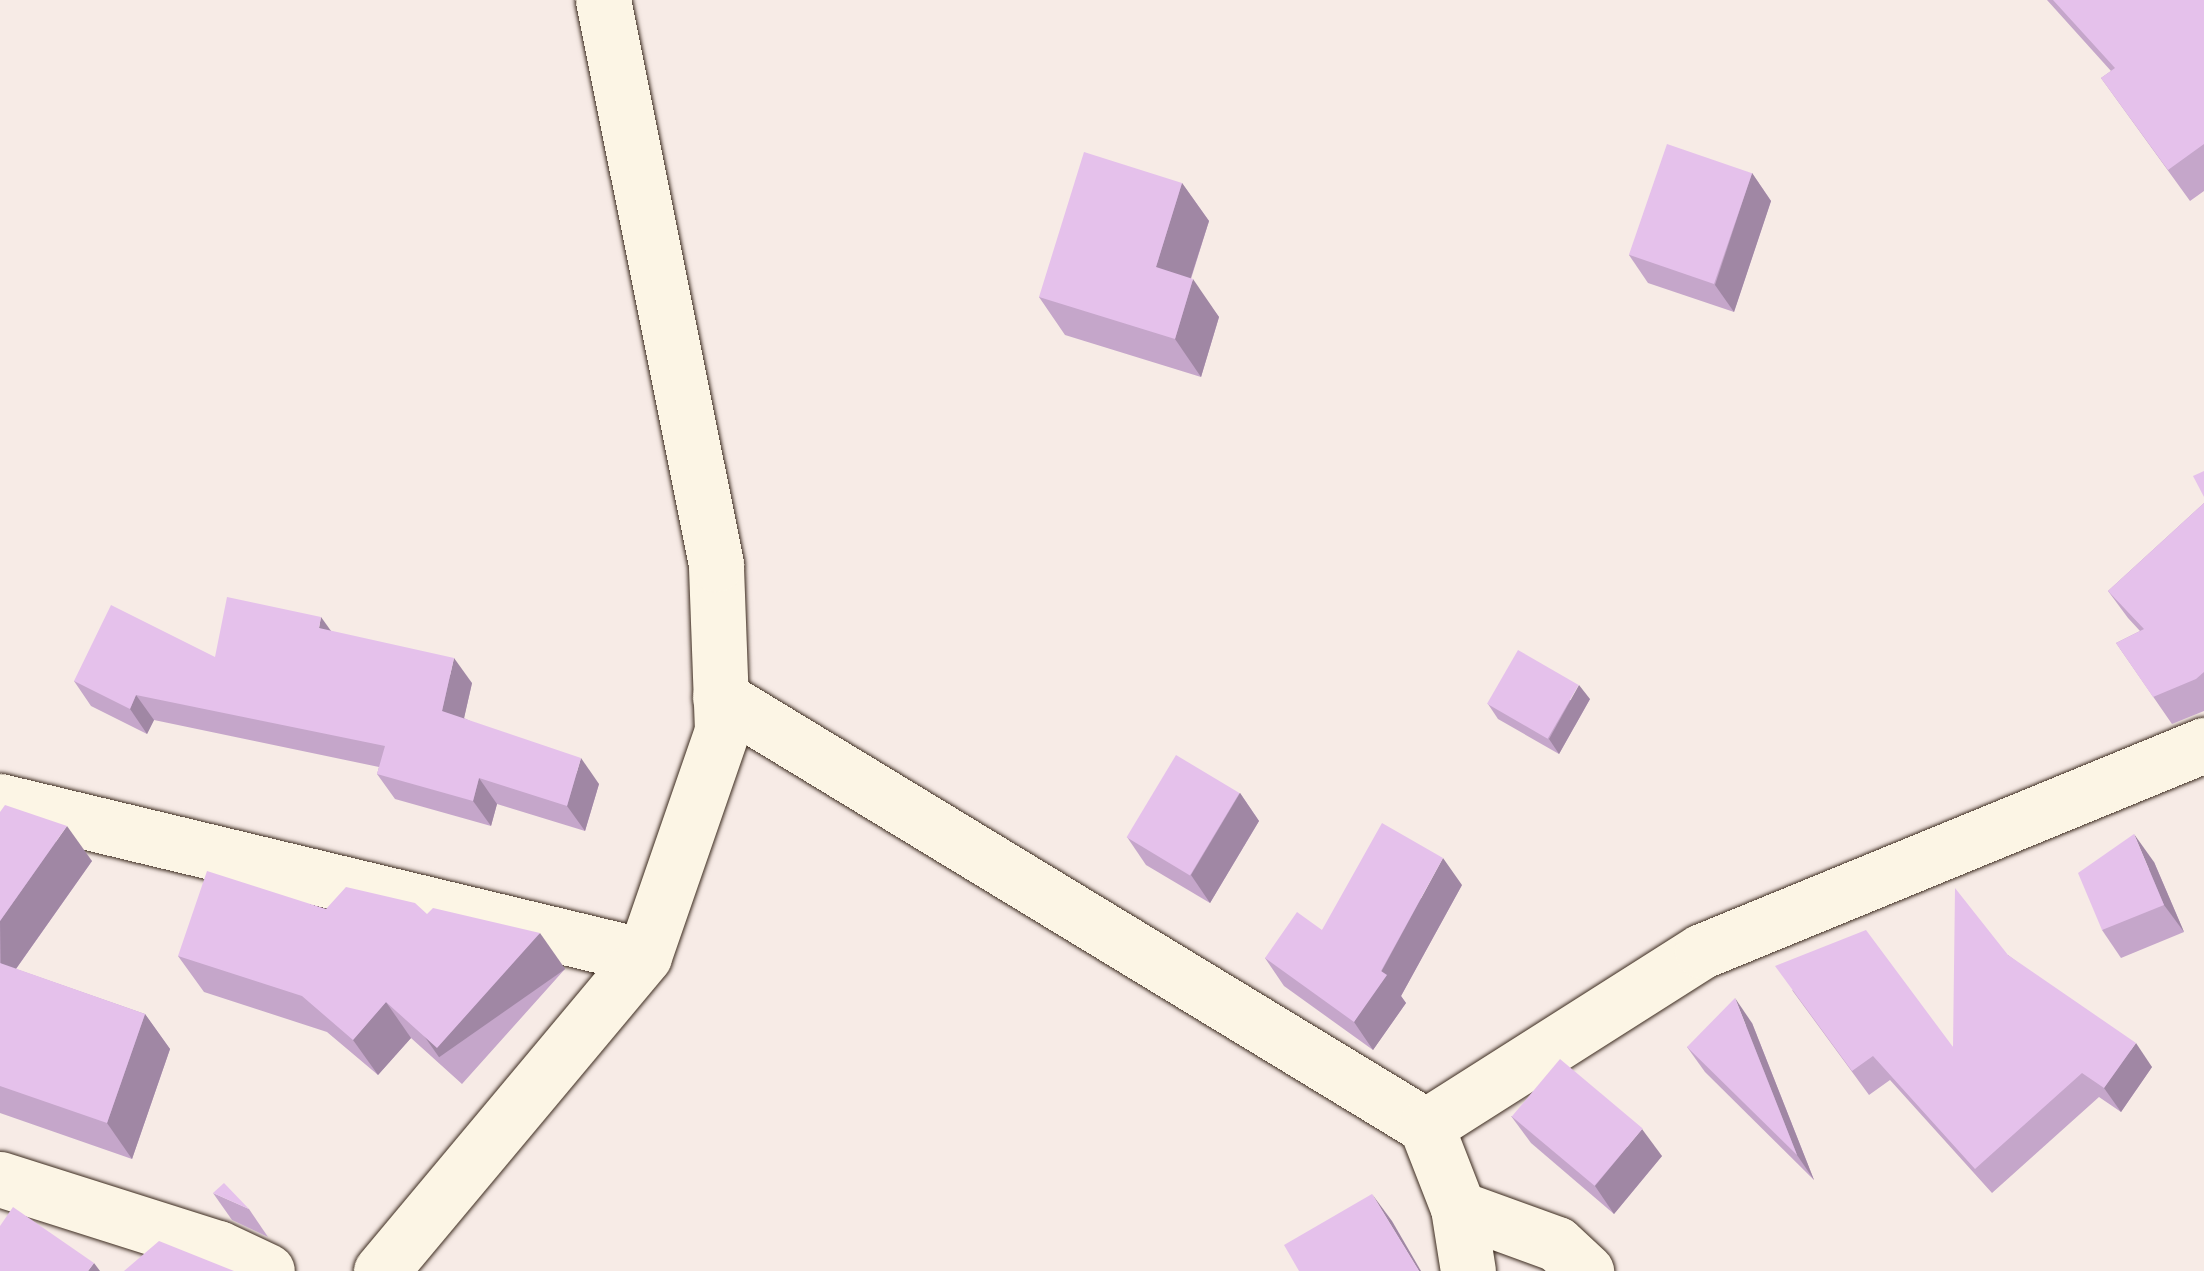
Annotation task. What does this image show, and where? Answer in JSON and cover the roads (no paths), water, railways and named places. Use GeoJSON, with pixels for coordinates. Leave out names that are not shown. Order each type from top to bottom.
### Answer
{"type":"FeatureCollection","features":[{"type":"Feature","properties":{"kind":"street"},"geometry":{"type":"LineString","coordinates":[[381,1271],[644,956],[722,731],[716,564],[603,0]]}},
{"type":"Feature","properties":{"kind":"street"},"geometry":{"type":"LineString","coordinates":[[720,697],[1426,1126],[1458,1208],[1468,1271]]}},
{"type":"Feature","properties":{"kind":"street"},"geometry":{"type":"LineString","coordinates":[[1426,1126],[1702,951],[2204,745]]}},
{"type":"Feature","properties":{"kind":"street"},"geometry":{"type":"LineString","coordinates":[[0,801],[644,956]]}},
{"type":"Feature","properties":{"kind":"street"},"geometry":{"type":"LineString","coordinates":[[0,1179],[218,1248],[266,1271]]}},
{"type":"Feature","properties":{"kind":"street"},"geometry":{"type":"LineString","coordinates":[[1458,1208],[1558,1244],[1586,1271]]}}]}
